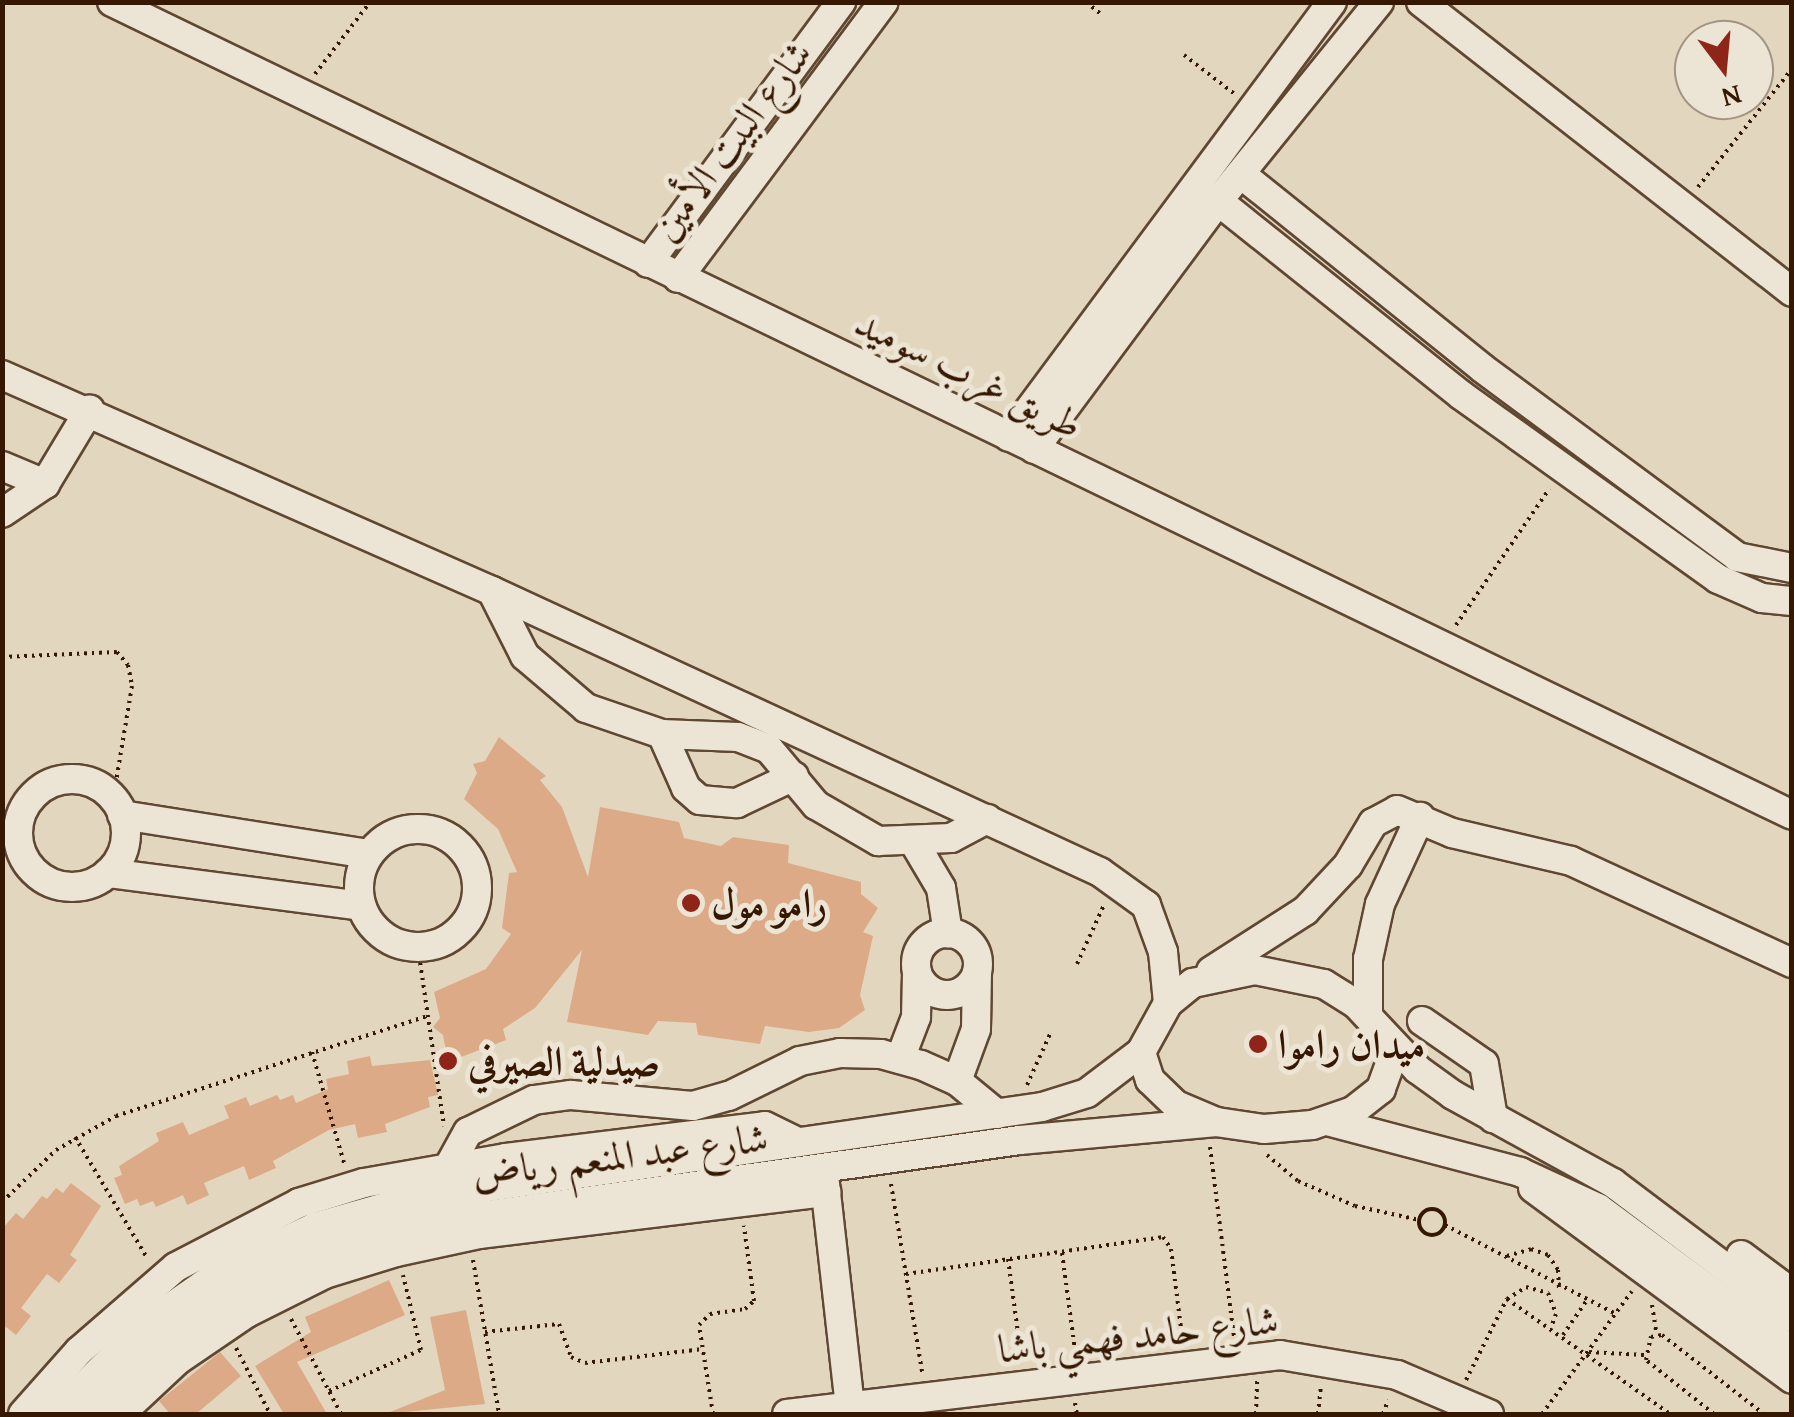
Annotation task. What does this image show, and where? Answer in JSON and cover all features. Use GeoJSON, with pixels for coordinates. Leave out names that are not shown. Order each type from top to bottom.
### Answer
{"type":"FeatureCollection","features":[{"type":"Feature","properties":{"kind":"street","name":"طريق غرب سوميد"},"geometry":{"type":"LineString","coordinates":[[112,2],[1021,443],[1444,642],[1792,815]]}},
{"type":"Feature","properties":{"kind":"street","name":"شارع البيت الأمين"},"geometry":{"type":"LineString","coordinates":[[648,263],[840,2]]}},
{"type":"Feature","properties":{"kind":"street","name":"شارع البيت الأمين"},"geometry":{"type":"LineString","coordinates":[[678,278],[884,2]]}},
{"type":"Feature","properties":{"kind":"street"},"geometry":{"type":"LineString","coordinates":[[1021,443],[1204,171],[1332,2]]}},
{"type":"Feature","properties":{"kind":"street"},"geometry":{"type":"LineString","coordinates":[[1021,443],[1379,2]]}},
{"type":"Feature","properties":{"kind":"street"},"geometry":{"type":"LineString","coordinates":[[1421,2],[1792,292]]}},
{"type":"Feature","properties":{"kind":"street"},"geometry":{"type":"LineString","coordinates":[[1204,171],[1482,368],[1736,557],[1792,568]]}},
{"type":"Feature","properties":{"kind":"street"},"geometry":{"type":"LineString","coordinates":[[1229,188],[1461,395],[1718,580],[1762,598],[1792,601]]}},
{"type":"Feature","properties":{"kind":"street"},"geometry":{"type":"LineString","coordinates":[[1461,395],[1482,368]]}},
{"type":"Feature","properties":{"kind":"street"},"geometry":{"type":"LineString","coordinates":[[2,374],[90,409],[492,591],[777,738],[987,819],[1116,881],[1146,905],[1158,929],[1168,1004]]}},
{"type":"Feature","properties":{"kind":"street"},"geometry":{"type":"LineString","coordinates":[[2,513],[45,484],[90,409]]}},
{"type":"Feature","properties":{"kind":"street"},"geometry":{"type":"LineString","coordinates":[[2,466],[45,484]]}},
{"type":"Feature","properties":{"kind":"street"},"geometry":{"type":"LineString","coordinates":[[492,591],[525,656],[553,685],[586,708],[662,734],[777,738]]}},
{"type":"Feature","properties":{"kind":"street"},"geometry":{"type":"LineString","coordinates":[[662,734],[686,788],[700,800],[737,803],[794,776]]}},
{"type":"Feature","properties":{"kind":"street"},"geometry":{"type":"LineString","coordinates":[[777,738],[794,776],[816,805],[845,827],[878,841],[915,844],[950,838],[987,819]]}},
{"type":"Feature","properties":{"kind":"street"},"geometry":{"type":"LineString","coordinates":[[118,807],[124,846],[108,872],[79,886],[46,881],[10,841],[12,810],[47,785],[82,780],[118,807],[369,854]]}},
{"type":"Feature","properties":{"kind":"street"},"geometry":{"type":"LineString","coordinates":[[1420,818],[1380,904],[1368,959],[1375,1025],[1391,1062],[1381,1089],[1353,1111],[1326,1120],[1221,1124],[1176,1105],[1150,1080],[1141,1052],[1168,1004],[1193,983],[1305,911],[1348,865],[1380,816],[1397,810],[1420,818],[1452,833],[1572,861],[1792,963]]}},
{"type":"Feature","properties":{"kind":"street"},"geometry":{"type":"LineString","coordinates":[[418,828],[453,840],[475,869],[478,888],[467,923],[436,945],[418,948],[382,936],[361,906],[361,870],[369,854],[382,840],[418,828]]}},
{"type":"Feature","properties":{"kind":"street"},"geometry":{"type":"LineString","coordinates":[[915,844],[941,888],[948,933],[976,951],[976,1029],[957,1081]]}},
{"type":"Feature","properties":{"kind":"street"},"geometry":{"type":"LineString","coordinates":[[108,872],[361,906]]}},
{"type":"Feature","properties":{"kind":"street"},"geometry":{"type":"LineString","coordinates":[[900,1059],[916,1017],[917,973],[927,941],[948,933]]}},
{"type":"Feature","properties":{"kind":"street"},"geometry":{"type":"LineString","coordinates":[[1193,983],[1255,970],[1324,984],[1375,1025],[1416,1069],[1493,1118],[1613,1183],[1792,1318]]}},
{"type":"Feature","properties":{"kind":"street"},"geometry":{"type":"LineString","coordinates":[[917,973],[942,995],[964,991],[977,973]]}},
{"type":"Feature","properties":{"kind":"street"},"geometry":{"type":"LineString","coordinates":[[1422,1021],[1484,1064],[1493,1118]]}},
{"type":"Feature","properties":{"kind":"street"},"geometry":{"type":"LineString","coordinates":[[450,1166],[468,1132],[534,1100],[571,1095],[693,1106],[729,1096],[800,1061],[840,1052],[900,1059],[957,1081],[1006,1113]]}},
{"type":"Feature","properties":{"kind":"street","name":"شارع عبد المنعم رياض"},"geometry":{"type":"LineString","coordinates":[[56,1414],[147,1324],[223,1271],[315,1227],[422,1196],[681,1148],[809,1140],[1006,1113],[1087,1093],[1141,1052]]}},
{"type":"Feature","properties":{"kind":"street"},"geometry":{"type":"LineString","coordinates":[[1326,1120],[1520,1172],[1598,1208],[1792,1351]]}},
{"type":"Feature","properties":{"kind":"street","name":"شارع عبد المنعم رياض"},"geometry":{"type":"LineString","coordinates":[[90,1414],[165,1342],[235,1292],[314,1255],[474,1227],[825,1180],[887,1160],[1221,1124]]}},
{"type":"Feature","properties":{"kind":"street"},"geometry":{"type":"LineString","coordinates":[[809,1140],[825,1180],[850,1407]]}},
{"type":"Feature","properties":{"kind":"street"},"geometry":{"type":"LineString","coordinates":[[1534,1140],[1602,1154],[1792,1293]]}},
{"type":"Feature","properties":{"kind":"street"},"geometry":{"type":"LineString","coordinates":[[22,1414],[79,1351],[160,1279],[236,1232],[350,1187],[450,1166],[681,1148]]}},
{"type":"Feature","properties":{"kind":"street"},"geometry":{"type":"LineString","coordinates":[[1520,1172],[1554,1207],[1792,1380]]}},
{"type":"Feature","properties":{"kind":"street"},"geometry":{"type":"LineString","coordinates":[[120,1414],[178,1360],[226,1328],[280,1297],[396,1252],[474,1227],[740,1202],[825,1180]]}},
{"type":"Feature","properties":{"kind":"street","name":"شارع حامد فهمي باشا"},"geometry":{"type":"LineString","coordinates":[[787,1414],[1247,1356],[1366,1366],[1458,1398],[1489,1414]]}},
{"type":"Feature","properties":{"kind":"path"},"geometry":{"type":"LineString","coordinates":[[299,94],[370,2]]}},
{"type":"Feature","properties":{"kind":"path"},"geometry":{"type":"LineString","coordinates":[[1086,2],[1103,16]]}},
{"type":"Feature","properties":{"kind":"path"},"geometry":{"type":"LineString","coordinates":[[1184,55],[1252,107]]}},
{"type":"Feature","properties":{"kind":"path"},"geometry":{"type":"LineString","coordinates":[[1681,208],[1792,69]]}},
{"type":"Feature","properties":{"kind":"path"},"geometry":{"type":"LineString","coordinates":[[1444,642],[1563,468]]}},
{"type":"Feature","properties":{"kind":"path"},"geometry":{"type":"LineString","coordinates":[[2,657],[116,652],[128,665],[132,686],[118,807]]}},
{"type":"Feature","properties":{"kind":"path"},"geometry":{"type":"LineString","coordinates":[[1077,964],[1116,881]]}},
{"type":"Feature","properties":{"kind":"path"},"geometry":{"type":"LineString","coordinates":[[418,948],[444,1128]]}},
{"type":"Feature","properties":{"kind":"path"},"geometry":{"type":"LineString","coordinates":[[2,1202],[75,1138],[116,1116],[428,1016]]}},
{"type":"Feature","properties":{"kind":"path"},"geometry":{"type":"LineString","coordinates":[[1006,1113],[1050,1034]]}},
{"type":"Feature","properties":{"kind":"path"},"geometry":{"type":"LineString","coordinates":[[312,1052],[350,1187]]}},
{"type":"Feature","properties":{"kind":"path"},"geometry":{"type":"LineString","coordinates":[[1221,1124],[1298,1181],[1355,1206],[1419,1220],[1427,1234],[1445,1226]]}},
{"type":"Feature","properties":{"kind":"path"},"geometry":{"type":"LineString","coordinates":[[1221,1124],[1256,1414]]}},
{"type":"Feature","properties":{"kind":"path"},"geometry":{"type":"LineString","coordinates":[[75,1138],[160,1279]]}},
{"type":"Feature","properties":{"kind":"path"},"geometry":{"type":"LineString","coordinates":[[887,1160],[926,1397]]}},
{"type":"Feature","properties":{"kind":"path"},"geometry":{"type":"LineString","coordinates":[[713,1414],[702,1317],[754,1301],[740,1202]]}},
{"type":"Feature","properties":{"kind":"path"},"geometry":{"type":"LineString","coordinates":[[1419,1220],[1435,1208],[1445,1226],[1616,1314]]}},
{"type":"Feature","properties":{"kind":"path"},"geometry":{"type":"LineString","coordinates":[[474,1227],[485,1332],[499,1414]]}},
{"type":"Feature","properties":{"kind":"path"},"geometry":{"type":"LineString","coordinates":[[906,1274],[1169,1240],[1186,1363]]}},
{"type":"Feature","properties":{"kind":"path"},"geometry":{"type":"LineString","coordinates":[[1506,1258],[1522,1249],[1540,1251],[1554,1262],[1559,1288]]}},
{"type":"Feature","properties":{"kind":"path"},"geometry":{"type":"LineString","coordinates":[[1062,1251],[1078,1378]]}},
{"type":"Feature","properties":{"kind":"path"},"geometry":{"type":"LineString","coordinates":[[329,1392],[421,1350],[422,1330],[396,1252]]}},
{"type":"Feature","properties":{"kind":"path"},"geometry":{"type":"LineString","coordinates":[[1008,1259],[1024,1384]]}},
{"type":"Feature","properties":{"kind":"path"},"geometry":{"type":"LineString","coordinates":[[1542,1414],[1646,1271]]}},
{"type":"Feature","properties":{"kind":"path"},"geometry":{"type":"LineString","coordinates":[[1458,1398],[1506,1300],[1526,1287],[1548,1293],[1556,1314],[1552,1328]]}},
{"type":"Feature","properties":{"kind":"path"},"geometry":{"type":"LineString","coordinates":[[280,1297],[341,1414]]}},
{"type":"Feature","properties":{"kind":"path"},"geometry":{"type":"LineString","coordinates":[[1506,1300],[1589,1352],[1670,1414]]}},
{"type":"Feature","properties":{"kind":"path"},"geometry":{"type":"LineString","coordinates":[[1562,1336],[1586,1300]]}},
{"type":"Feature","properties":{"kind":"path"},"geometry":{"type":"LineString","coordinates":[[485,1332],[559,1324],[571,1356],[584,1363],[703,1350]]}},
{"type":"Feature","properties":{"kind":"path"},"geometry":{"type":"LineString","coordinates":[[226,1328],[270,1414]]}},
{"type":"Feature","properties":{"kind":"path"},"geometry":{"type":"LineString","coordinates":[[1644,1355],[1646,1342],[1662,1335],[1764,1414]]}},
{"type":"Feature","properties":{"kind":"path"},"geometry":{"type":"LineString","coordinates":[[1589,1352],[1644,1355],[1714,1414]]}},
{"type":"Feature","properties":{"kind":"building","name":"رامو مول"},"geometry":{"type":"Polygon","coordinates":[[[499,737],[546,776],[540,780],[562,807],[588,877],[600,807],[679,822],[684,838],[721,846],[733,837],[789,845],[788,863],[861,882],[861,894],[878,908],[863,932],[873,936],[860,995],[865,1010],[839,1028],[809,1032],[765,1026],[760,1044],[698,1035],[696,1023],[658,1021],[648,1035],[567,1022],[582,950],[535,1008],[503,1029],[506,1040],[448,1062],[443,1035],[433,1027],[440,1018],[434,992],[486,969],[511,934],[502,928],[509,873],[517,872],[498,829],[464,799],[477,773],[473,764],[485,761],[499,737]]]}},
{"type":"Feature","properties":{"kind":"building"},"geometry":{"type":"Polygon","coordinates":[[[370,1056],[372,1066],[430,1060],[438,1095],[428,1097],[430,1107],[385,1124],[387,1132],[358,1138],[355,1124],[329,1130],[273,1161],[276,1168],[249,1180],[244,1166],[204,1183],[209,1195],[187,1205],[183,1195],[156,1207],[153,1201],[140,1206],[137,1199],[125,1204],[114,1178],[122,1175],[119,1166],[159,1141],[156,1133],[183,1122],[189,1135],[229,1118],[224,1106],[246,1097],[250,1106],[277,1095],[280,1100],[293,1095],[296,1103],[328,1089],[326,1079],[349,1074],[347,1061],[370,1056]]]}},
{"type":"Feature","properties":{"kind":"building"},"geometry":{"type":"Polygon","coordinates":[[[71,1183],[101,1206],[70,1255],[77,1260],[59,1283],[47,1274],[21,1308],[31,1316],[16,1335],[6,1327],[2,1331],[2,1229],[16,1213],[23,1219],[42,1196],[47,1199],[56,1188],[63,1193],[71,1183]]]}},
{"type":"Feature","properties":{"kind":"building"},"geometry":{"type":"Polygon","coordinates":[[[389,1280],[405,1315],[297,1362],[327,1414],[284,1414],[255,1366],[311,1332],[305,1317],[389,1280]]]}},
{"type":"Feature","properties":{"kind":"building"},"geometry":{"type":"Polygon","coordinates":[[[466,1310],[485,1404],[385,1414],[445,1390],[430,1317],[466,1310]]]}},
{"type":"Feature","properties":{"kind":"building"},"geometry":{"type":"Polygon","coordinates":[[[220,1352],[241,1376],[196,1414],[170,1414],[159,1401],[220,1352]]]}},
{"type":"Feature","properties":{"kind":"place","name":"رامو مول"},"geometry":{"type":"Point","coordinates":[691,903]}},
{"type":"Feature","properties":{"kind":"place","name":"ميدان راموا"},"geometry":{"type":"Point","coordinates":[1258,1044]}},
{"type":"Feature","properties":{"kind":"place","name":"صيدلية الصيرفي"},"geometry":{"type":"Point","coordinates":[448,1061]}}]}
